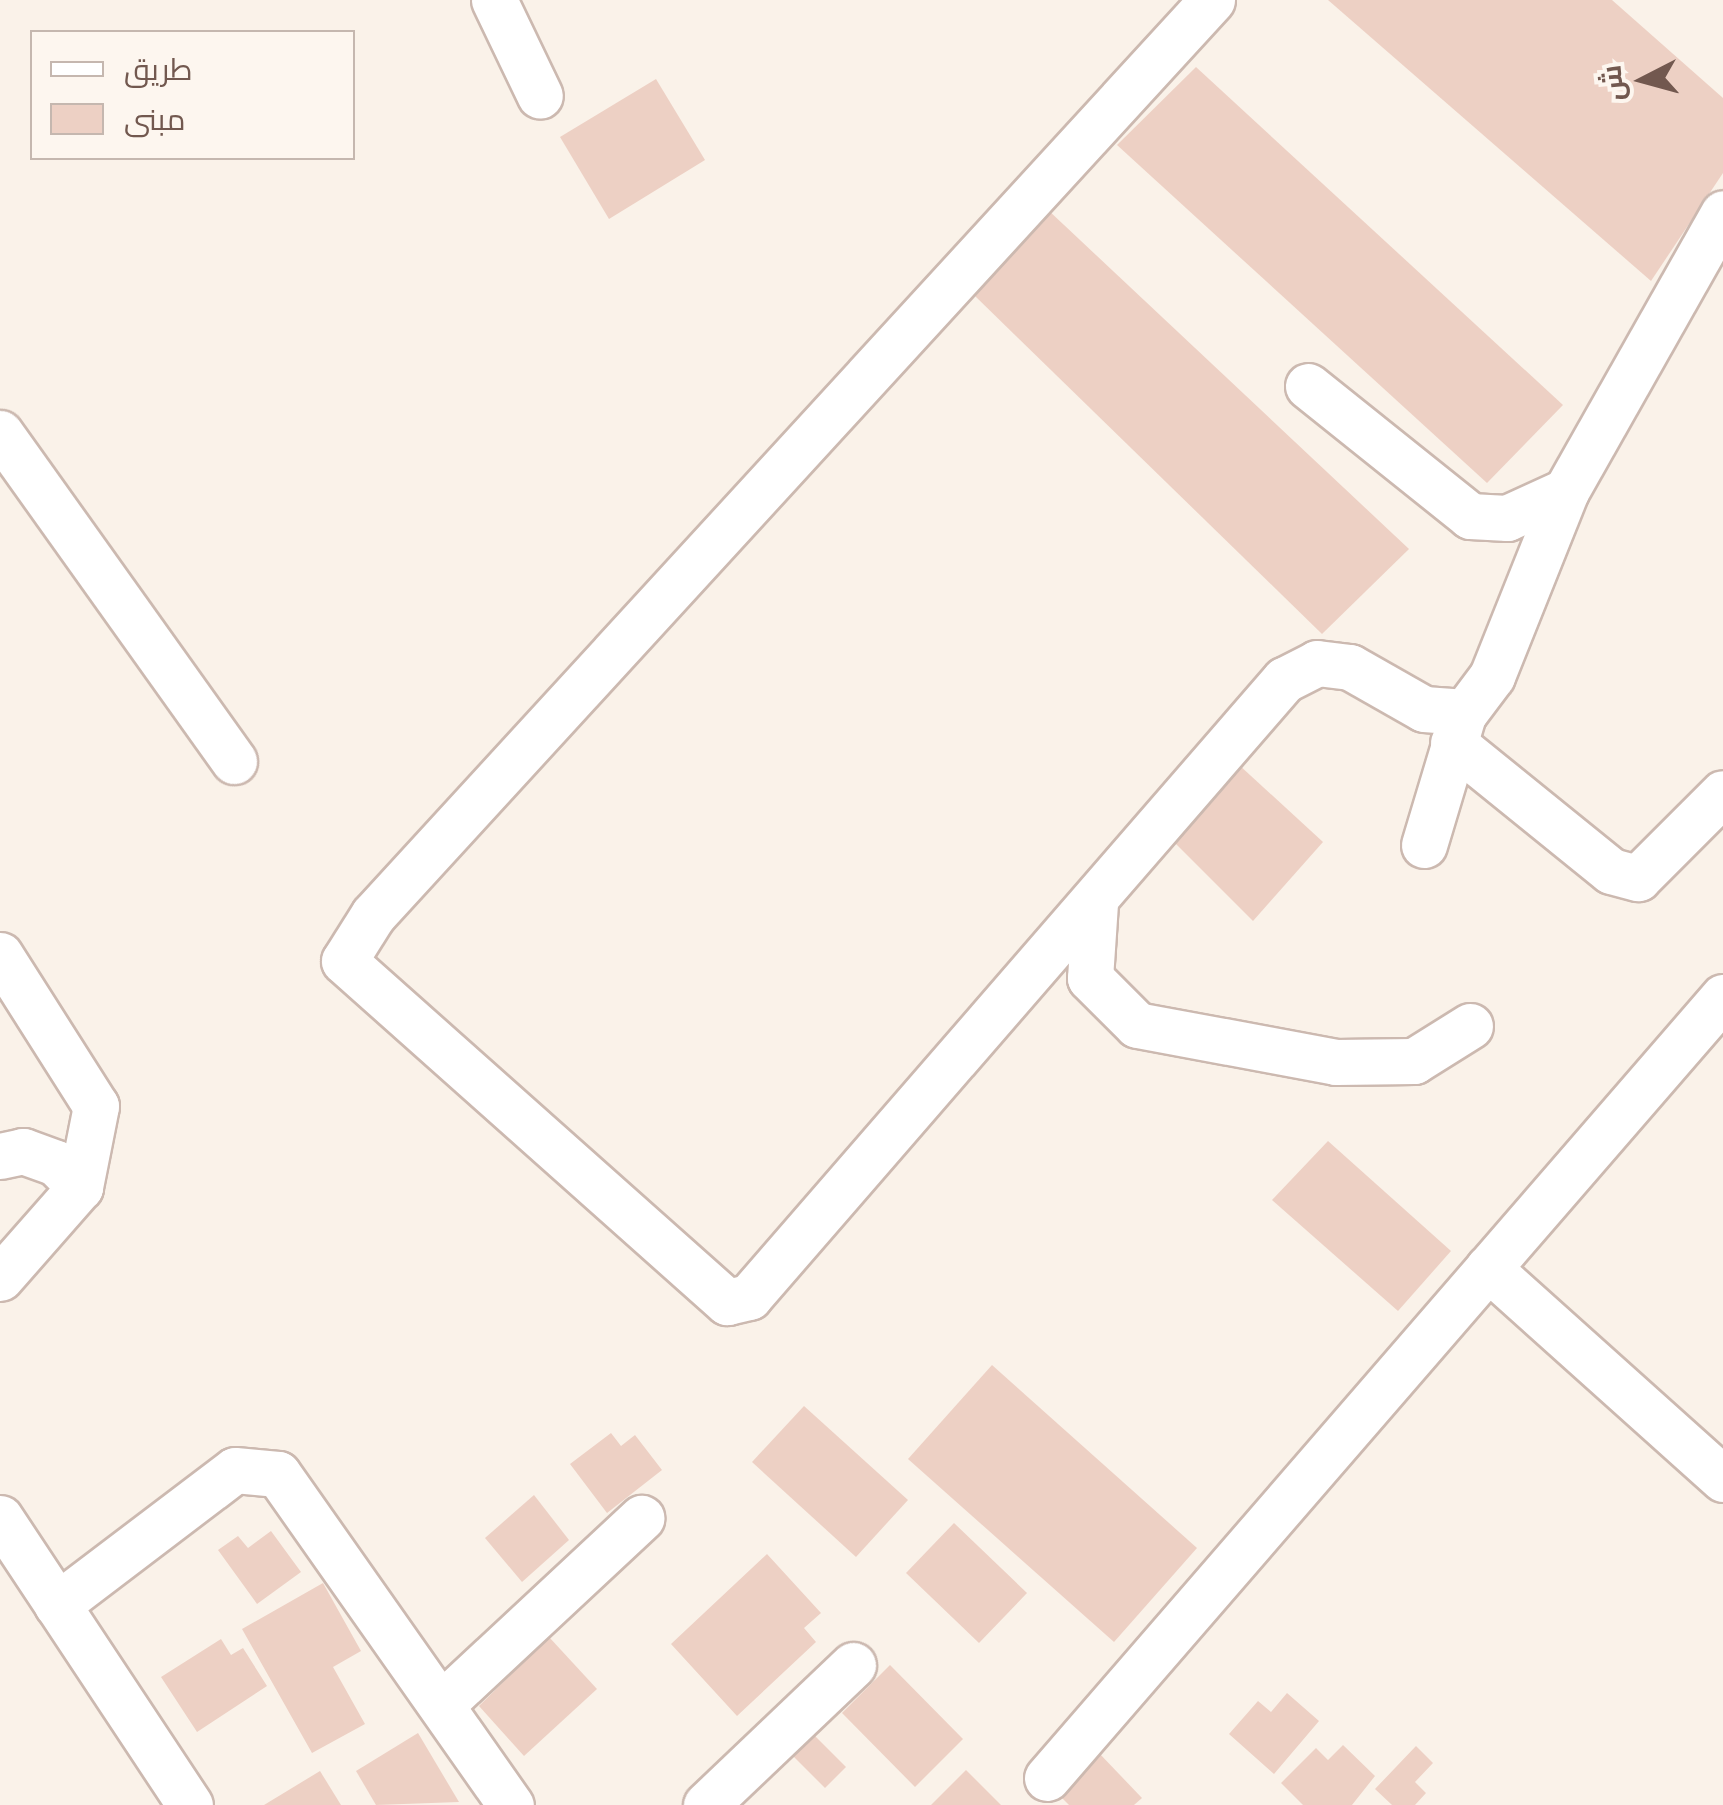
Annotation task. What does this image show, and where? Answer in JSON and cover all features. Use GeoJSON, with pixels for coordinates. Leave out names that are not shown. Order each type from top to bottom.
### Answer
{"type":"FeatureCollection","features":[{"type":"Feature","properties":{"kind":"street"},"geometry":{"type":"LineString","coordinates":[[494,0],[540,96]]}},
{"type":"Feature","properties":{"kind":"street"},"geometry":{"type":"LineString","coordinates":[[1212,0],[373,914],[344,961],[726,1302],[749,1297],[1095,904],[1152,824],[1284,680],[1317,663],[1350,667],[1459,727],[1612,871],[1638,878],[1723,793]]}},
{"type":"Feature","properties":{"kind":"street"},"geometry":{"type":"LineString","coordinates":[[1424,845],[1459,727],[1492,676],[1566,492],[1723,214]]}},
{"type":"Feature","properties":{"kind":"street"},"geometry":{"type":"LineString","coordinates":[[1308,386],[1470,516],[1507,518],[1566,492]]}},
{"type":"Feature","properties":{"kind":"street"},"geometry":{"type":"LineString","coordinates":[[0,433],[234,761]]}},
{"type":"Feature","properties":{"kind":"street"},"geometry":{"type":"LineString","coordinates":[[1095,904],[1090,978],[1137,1024],[1336,1062],[1414,1060],[1470,1026]]}},
{"type":"Feature","properties":{"kind":"street"},"geometry":{"type":"LineString","coordinates":[[0,955],[96,1106],[80,1187],[0,1278]]}},
{"type":"Feature","properties":{"kind":"street"},"geometry":{"type":"LineString","coordinates":[[1048,1778],[1723,997]]}},
{"type":"Feature","properties":{"kind":"street"},"geometry":{"type":"LineString","coordinates":[[0,1156],[23,1151],[56,1163],[80,1187]]}},
{"type":"Feature","properties":{"kind":"street"},"geometry":{"type":"LineString","coordinates":[[1488,1268],[1723,1479]]}},
{"type":"Feature","properties":{"kind":"street"},"geometry":{"type":"LineString","coordinates":[[57,1605],[235,1470],[258,1465],[278,1474],[444,1702],[511,1805]]}},
{"type":"Feature","properties":{"kind":"street"},"geometry":{"type":"LineString","coordinates":[[0,1518],[190,1805]]}},
{"type":"Feature","properties":{"kind":"street"},"geometry":{"type":"LineString","coordinates":[[444,1702],[642,1518]]}},
{"type":"Feature","properties":{"kind":"street"},"geometry":{"type":"LineString","coordinates":[[706,1805],[853,1666]]}},
{"type":"Feature","properties":{"kind":"building"},"geometry":{"type":"Polygon","coordinates":[[[1328,0],[1612,0],[1723,98],[1723,173],[1651,281],[1328,0]]]}},
{"type":"Feature","properties":{"kind":"building"},"geometry":{"type":"Polygon","coordinates":[[[1196,67],[1563,405],[1487,483],[1117,145],[1196,67]]]}},
{"type":"Feature","properties":{"kind":"building"},"geometry":{"type":"Polygon","coordinates":[[[656,79],[705,160],[609,219],[560,137],[656,79]]]}},
{"type":"Feature","properties":{"kind":"building"},"geometry":{"type":"Polygon","coordinates":[[[1047,209],[1409,549],[1322,634],[975,296],[1047,209]]]}},
{"type":"Feature","properties":{"kind":"building"},"geometry":{"type":"Polygon","coordinates":[[[1238,764],[1323,842],[1253,921],[1170,838],[1238,764]]]}},
{"type":"Feature","properties":{"kind":"building"},"geometry":{"type":"Polygon","coordinates":[[[1328,1141],[1451,1251],[1398,1311],[1272,1200],[1328,1141]]]}},
{"type":"Feature","properties":{"kind":"building"},"geometry":{"type":"Polygon","coordinates":[[[992,1365],[1197,1548],[1114,1642],[908,1459],[992,1365]]]}},
{"type":"Feature","properties":{"kind":"building"},"geometry":{"type":"Polygon","coordinates":[[[804,1406],[908,1500],[856,1557],[752,1462],[804,1406]]]}},
{"type":"Feature","properties":{"kind":"building"},"geometry":{"type":"Polygon","coordinates":[[[611,1433],[621,1446],[635,1435],[662,1470],[607,1513],[570,1464],[611,1433]]]}},
{"type":"Feature","properties":{"kind":"building"},"geometry":{"type":"Polygon","coordinates":[[[534,1495],[569,1540],[522,1582],[485,1538],[534,1495]]]}},
{"type":"Feature","properties":{"kind":"building"},"geometry":{"type":"Polygon","coordinates":[[[954,1523],[1027,1593],[979,1643],[906,1573],[954,1523]]]}},
{"type":"Feature","properties":{"kind":"building"},"geometry":{"type":"Polygon","coordinates":[[[271,1531],[301,1572],[257,1604],[218,1550],[238,1536],[248,1548],[271,1531]]]}},
{"type":"Feature","properties":{"kind":"building"},"geometry":{"type":"Polygon","coordinates":[[[767,1554],[821,1613],[804,1628],[816,1642],[737,1716],[671,1644],[767,1554]]]}},
{"type":"Feature","properties":{"kind":"building"},"geometry":{"type":"Polygon","coordinates":[[[323,1583],[361,1651],[333,1667],[365,1724],[312,1753],[242,1629],[323,1583]]]}},
{"type":"Feature","properties":{"kind":"building"},"geometry":{"type":"Polygon","coordinates":[[[549,1637],[597,1689],[524,1756],[479,1706],[549,1637]]]}},
{"type":"Feature","properties":{"kind":"building"},"geometry":{"type":"Polygon","coordinates":[[[221,1639],[231,1655],[243,1648],[267,1686],[197,1732],[161,1677],[221,1639]]]}},
{"type":"Feature","properties":{"kind":"building"},"geometry":{"type":"Polygon","coordinates":[[[890,1665],[963,1739],[915,1787],[842,1713],[890,1665]]]}},
{"type":"Feature","properties":{"kind":"building"},"geometry":{"type":"Polygon","coordinates":[[[1287,1693],[1319,1721],[1274,1774],[1229,1734],[1258,1701],[1271,1712],[1287,1693]]]}},
{"type":"Feature","properties":{"kind":"building"},"geometry":{"type":"Polygon","coordinates":[[[810,1731],[846,1767],[825,1788],[789,1752],[810,1731]]]}},
{"type":"Feature","properties":{"kind":"building"},"geometry":{"type":"Polygon","coordinates":[[[418,1733],[459,1802],[376,1805],[356,1771],[418,1733]]]}},
{"type":"Feature","properties":{"kind":"building"},"geometry":{"type":"Polygon","coordinates":[[[1343,1745],[1375,1776],[1352,1805],[1303,1805],[1281,1783],[1316,1748],[1328,1760],[1343,1745]]]}},
{"type":"Feature","properties":{"kind":"building"},"geometry":{"type":"Polygon","coordinates":[[[1416,1746],[1433,1763],[1415,1782],[1426,1793],[1415,1805],[1392,1805],[1375,1789],[1416,1746]]]}},
{"type":"Feature","properties":{"kind":"building"},"geometry":{"type":"Polygon","coordinates":[[[1098,1752],[1142,1798],[1134,1805],[1069,1805],[1057,1793],[1098,1752]]]}},
{"type":"Feature","properties":{"kind":"building"},"geometry":{"type":"Polygon","coordinates":[[[966,1770],[1001,1805],[931,1805],[966,1770]]]}},
{"type":"Feature","properties":{"kind":"building"},"geometry":{"type":"Polygon","coordinates":[[[320,1771],[341,1805],[264,1805],[320,1771]]]}}]}
